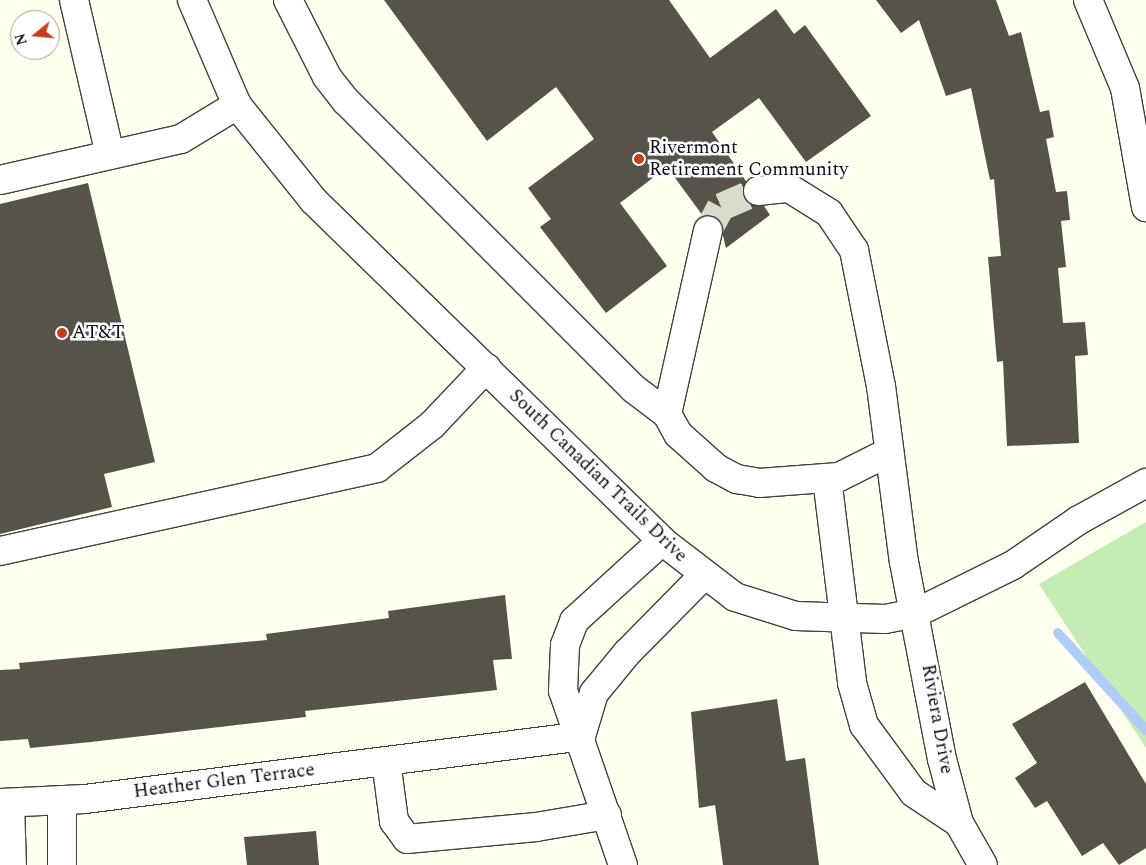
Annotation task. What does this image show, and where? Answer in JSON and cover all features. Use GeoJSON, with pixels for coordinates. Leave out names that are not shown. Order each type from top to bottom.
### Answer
{"type":"FeatureCollection","features":[{"type":"Feature","properties":{"kind":"street"},"geometry":{"type":"LineString","coordinates":[[74,0],[110,155]]}},
{"type":"Feature","properties":{"kind":"street","name":"South Canadian Trails Drive"},"geometry":{"type":"LineString","coordinates":[[192,0],[237,104],[280,161],[361,251],[486,368],[662,541],[703,576],[734,597],[764,608],[796,616],[847,619],[916,613],[1013,565],[1079,520],[1146,483]]}},
{"type":"Feature","properties":{"kind":"street"},"geometry":{"type":"LineString","coordinates":[[288,0],[309,46],[346,101],[634,388],[667,414],[678,434],[700,456],[737,479],[759,483],[839,477],[889,452]]}},
{"type":"Feature","properties":{"kind":"street"},"geometry":{"type":"LineString","coordinates":[[1088,0],[1126,88],[1146,207]]}},
{"type":"Feature","properties":{"kind":"street"},"geometry":{"type":"LineString","coordinates":[[0,180],[181,139],[237,104]]}},
{"type":"Feature","properties":{"kind":"street","name":"Riviera Drive"},"geometry":{"type":"LineString","coordinates":[[758,191],[789,188],[829,213],[854,250],[881,386],[904,562],[916,613],[942,759],[960,823],[983,865]]}},
{"type":"Feature","properties":{"kind":"street"},"geometry":{"type":"LineString","coordinates":[[667,414],[708,230]]}},
{"type":"Feature","properties":{"kind":"street"},"geometry":{"type":"LineString","coordinates":[[0,551],[370,471],[432,426],[486,368]]}},
{"type":"Feature","properties":{"kind":"street","name":"Riviera Drive"},"geometry":{"type":"LineString","coordinates":[[827,478],[847,619],[852,683],[864,725],[914,793],[960,823]]}},
{"type":"Feature","properties":{"kind":"street"},"geometry":{"type":"LineString","coordinates":[[623,865],[581,736],[564,691],[565,645],[574,621],[662,541]]}},
{"type":"Feature","properties":{"kind":"street"},"geometry":{"type":"LineString","coordinates":[[581,736],[594,693],[627,653],[703,576]]}},
{"type":"Feature","properties":{"kind":"street","name":"Heather Glen Terrace"},"geometry":{"type":"LineString","coordinates":[[12,865],[5,803],[62,800],[581,736]]}},
{"type":"Feature","properties":{"kind":"street"},"geometry":{"type":"LineString","coordinates":[[386,761],[394,821],[407,839],[536,827],[607,815]]}},
{"type":"Feature","properties":{"kind":"street"},"geometry":{"type":"LineString","coordinates":[[62,800],[62,865]]}},
{"type":"Feature","properties":{"kind":"green space"},"geometry":{"type":"Polygon","coordinates":[[[1146,522],[1146,748],[1039,584],[1146,522]]]}},
{"type":"Feature","properties":{"kind":"building","name":"Rivermont Retirement Community"},"geometry":{"type":"Polygon","coordinates":[[[384,0],[669,0],[710,58],[776,9],[794,34],[805,25],[871,116],[806,162],[759,98],[712,132],[746,181],[745,200],[764,206],[770,215],[726,248],[719,220],[703,216],[667,167],[620,203],[667,266],[606,313],[540,227],[551,219],[528,188],[594,139],[556,87],[487,141],[384,0]]]}},
{"type":"Feature","properties":{"kind":"building"},"geometry":{"type":"Polygon","coordinates":[[[876,0],[996,0],[1009,36],[1021,32],[1040,112],[1049,110],[1054,137],[1046,139],[1056,192],[1067,191],[1070,220],[1061,221],[1066,267],[1058,268],[1063,323],[1085,322],[1088,355],[1075,356],[1079,443],[1007,446],[1003,361],[997,362],[988,257],[1001,256],[994,179],[990,180],[971,88],[946,96],[919,20],[901,33],[876,0]]]}},
{"type":"Feature","properties":{"kind":"building","name":"AT&T"},"geometry":{"type":"Polygon","coordinates":[[[88,183],[155,462],[104,474],[112,507],[0,534],[0,204],[88,183]]]}},
{"type":"Feature","properties":{"kind":"building"},"geometry":{"type":"Polygon","coordinates":[[[505,595],[512,659],[493,660],[497,690],[305,711],[306,717],[91,742],[30,748],[28,739],[0,741],[0,670],[20,669],[19,663],[267,640],[266,634],[389,618],[388,611],[505,595]]]}},
{"type":"Feature","properties":{"kind":"building"},"geometry":{"type":"Polygon","coordinates":[[[1085,682],[1146,784],[1146,848],[1119,865],[1103,843],[1082,856],[1047,801],[1035,808],[1015,778],[1037,763],[1012,724],[1085,682]]]}},
{"type":"Feature","properties":{"kind":"building"},"geometry":{"type":"Polygon","coordinates":[[[777,699],[786,761],[805,758],[819,865],[723,865],[715,805],[699,808],[691,712],[777,699]]]}},
{"type":"Feature","properties":{"kind":"building"},"geometry":{"type":"Polygon","coordinates":[[[316,831],[319,865],[247,865],[244,837],[316,831]]]}},
{"type":"Feature","properties":{"kind":"waterway"},"geometry":{"type":"LineString","coordinates":[[1058,633],[1146,730]]}},
{"type":"Feature","properties":{"kind":"tunnel"},"geometry":{"type":"LineString","coordinates":[[708,231],[721,207],[758,191]]}},
{"type":"Feature","properties":{"kind":"place","name":"Rivermont Retirement Community"},"geometry":{"type":"Point","coordinates":[639,159]}},
{"type":"Feature","properties":{"kind":"place","name":"AT&T"},"geometry":{"type":"Point","coordinates":[62,333]}}]}
